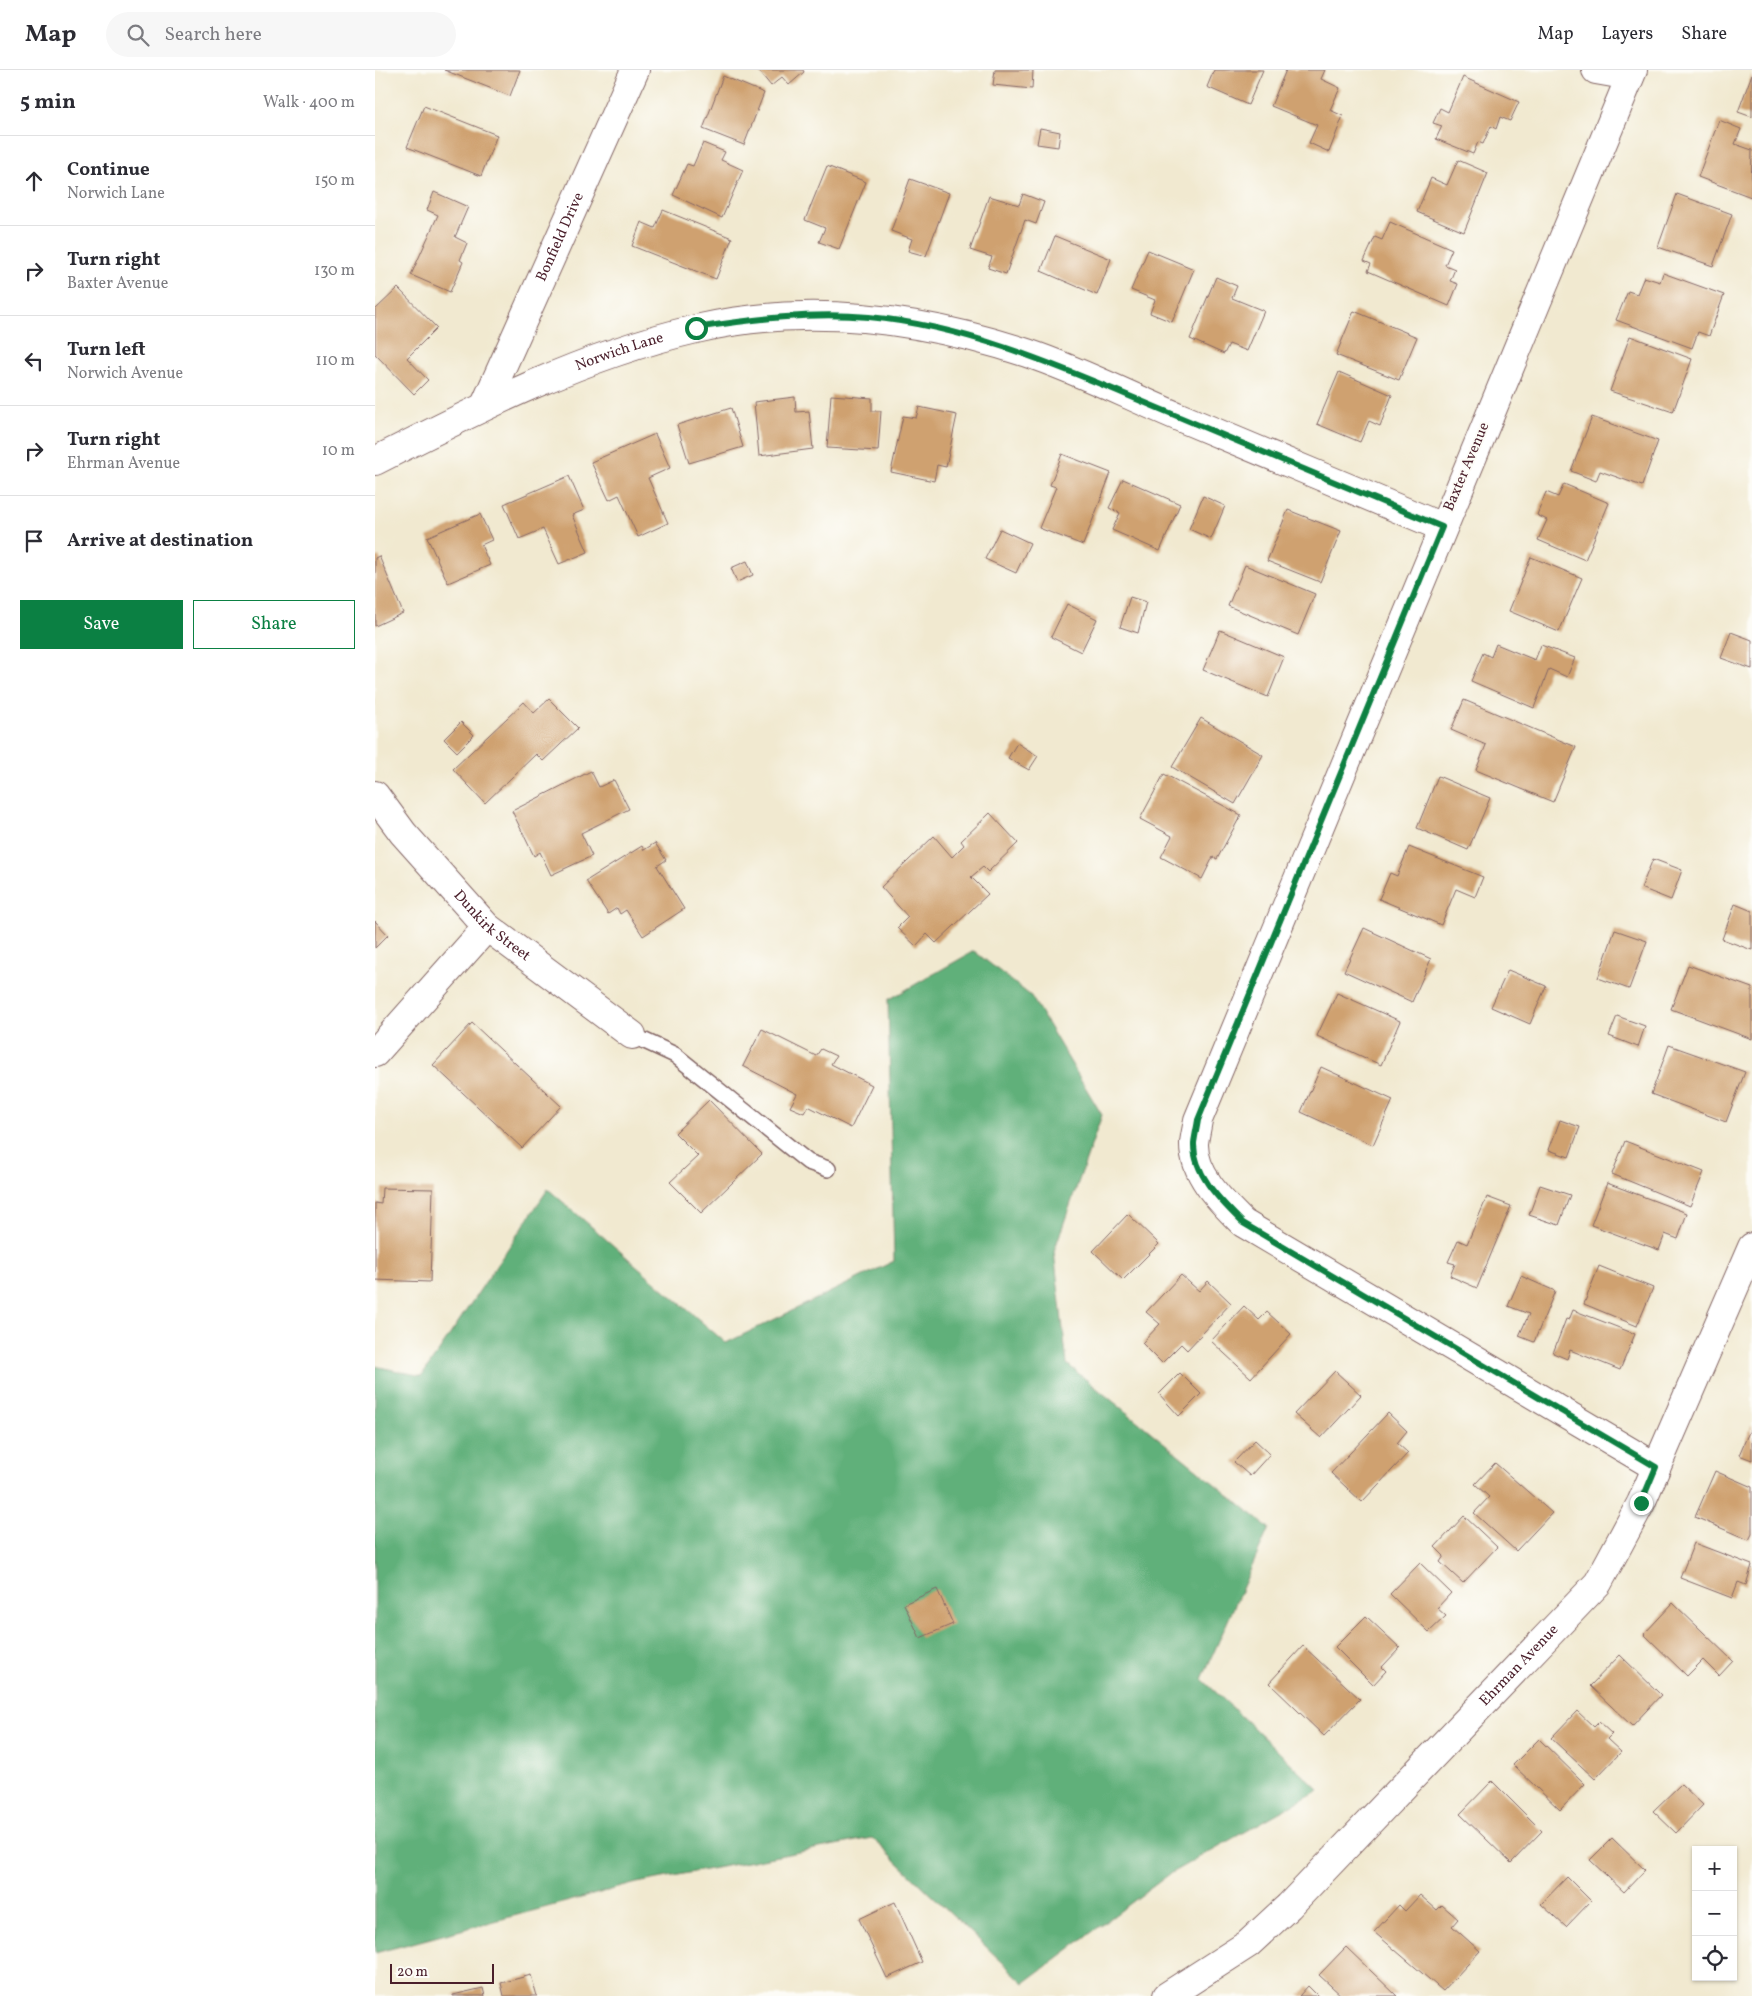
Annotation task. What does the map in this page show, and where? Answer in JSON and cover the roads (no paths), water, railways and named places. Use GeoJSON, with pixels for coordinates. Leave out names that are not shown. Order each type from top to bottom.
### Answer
{"type":"FeatureCollection","features":[{"type":"Feature","properties":{"kind":"street","name":"Bonfield Drive"},"geometry":{"type":"LineString","coordinates":[[485,405],[635,70]]}},
{"type":"Feature","properties":{"kind":"street"},"geometry":{"type":"LineString","coordinates":[[1597,70],[1632,73]]}},
{"type":"Feature","properties":{"kind":"street","name":"Baxter Avenue"},"geometry":{"type":"LineString","coordinates":[[1632,73],[1442,527],[1198,1120],[1194,1144],[1199,1167],[1217,1198],[1243,1223],[1656,1467]]}},
{"type":"Feature","properties":{"kind":"street","name":"Norwich Lane"},"geometry":{"type":"LineString","coordinates":[[375,461],[485,405],[619,351],[696,328],[759,318],[822,314],[871,317],[951,331],[1029,354],[1442,527]]}},
{"type":"Feature","properties":{"kind":"street","name":"Dunkirk Street"},"geometry":{"type":"LineString","coordinates":[[375,795],[403,833],[487,928],[632,1035]]}},
{"type":"Feature","properties":{"kind":"street"},"geometry":{"type":"LineString","coordinates":[[375,1053],[487,928]]}},
{"type":"Feature","properties":{"kind":"street","name":"Ehrman Avenue"},"geometry":{"type":"LineString","coordinates":[[1167,1996],[1248,1944],[1289,1906],[1598,1583],[1641,1503],[1752,1247]]}},
{"type":"Feature","properties":{"kind":"lane"},"geometry":{"type":"LineString","coordinates":[[632,1035],[675,1055],[808,1162],[828,1169]]}}]}
